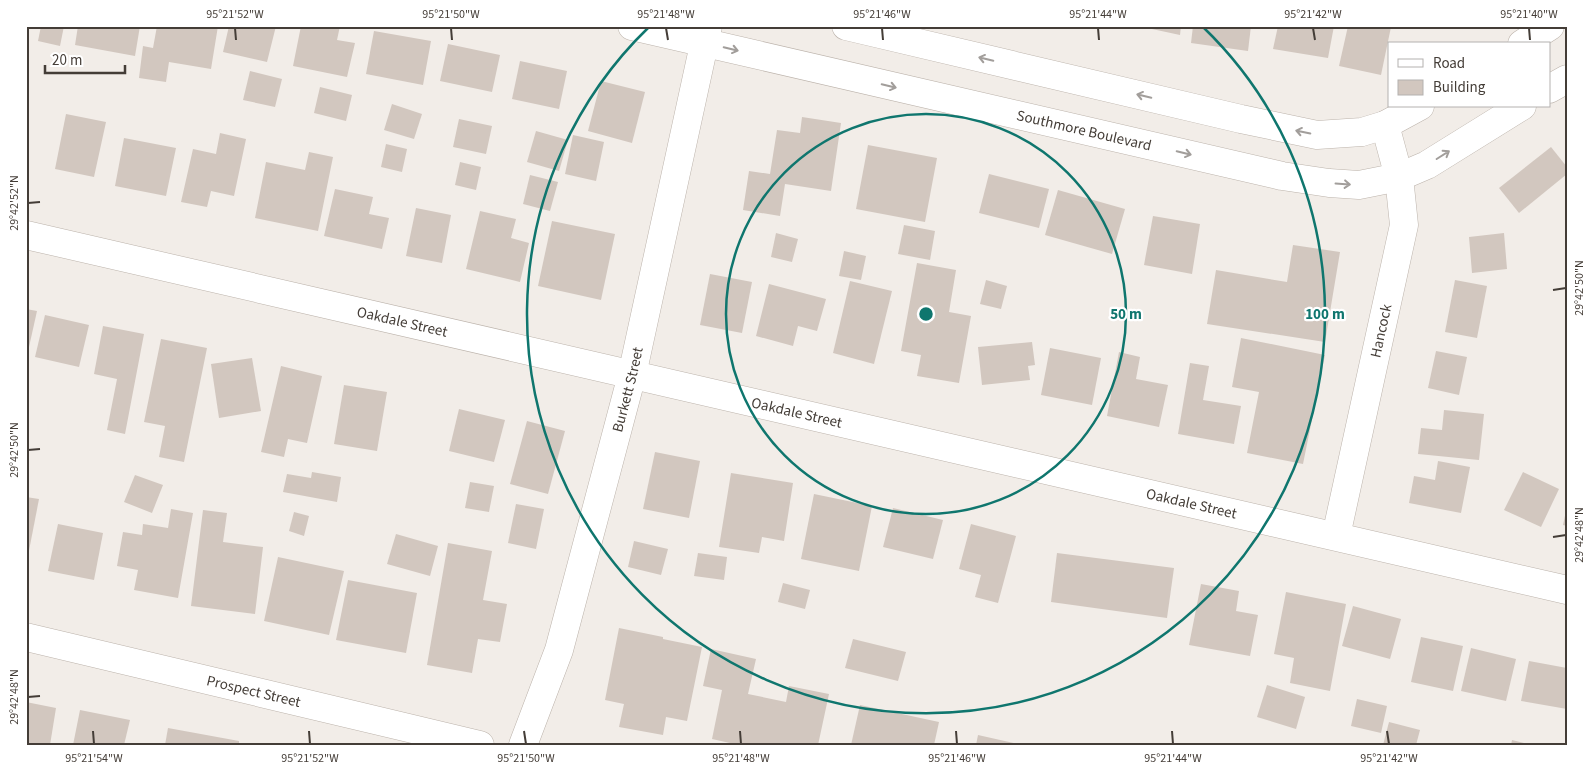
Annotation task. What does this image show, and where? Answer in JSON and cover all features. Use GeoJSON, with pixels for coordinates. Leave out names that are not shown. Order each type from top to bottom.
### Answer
{"type":"FeatureCollection","features":[{"type":"Feature","properties":{"kind":"street","name":"Southmore Boulevard"},"geometry":{"type":"LineString","coordinates":[[632,26],[706,35],[1282,176],[1329,183],[1359,185],[1399,177],[1427,165],[1519,108]]}},
{"type":"Feature","properties":{"kind":"street"},"geometry":{"type":"LineString","coordinates":[[846,26],[1241,119],[1317,135],[1362,132],[1385,125],[1416,108]]}},
{"type":"Feature","properties":{"kind":"street"},"geometry":{"type":"LineString","coordinates":[[1525,42],[1550,26]]}},
{"type":"Feature","properties":{"kind":"street","name":"Burkett Street"},"geometry":{"type":"LineString","coordinates":[[523,745],[559,650],[632,375],[706,35]]}},
{"type":"Feature","properties":{"kind":"street"},"geometry":{"type":"LineString","coordinates":[[1550,88],[1567,78]]}},
{"type":"Feature","properties":{"kind":"street","name":"Hancock"},"geometry":{"type":"LineString","coordinates":[[1336,536],[1404,225],[1399,177],[1385,125]]}},
{"type":"Feature","properties":{"kind":"street","name":"Oakdale Street"},"geometry":{"type":"LineString","coordinates":[[26,235],[1567,590]]}},
{"type":"Feature","properties":{"kind":"street","name":"Prospect Street"},"geometry":{"type":"LineString","coordinates":[[26,637],[480,745]]}},
{"type":"Feature","properties":{"kind":"building"},"geometry":{"type":"Polygon","coordinates":[[[41,26],[64,26],[60,46],[38,41],[41,26]]]}},
{"type":"Feature","properties":{"kind":"building"},"geometry":{"type":"Polygon","coordinates":[[[78,26],[140,26],[135,56],[75,45],[78,26]]]}},
{"type":"Feature","properties":{"kind":"building"},"geometry":{"type":"Polygon","coordinates":[[[157,26],[218,26],[211,69],[169,62],[166,82],[139,78],[143,46],[153,48],[157,26]]]}},
{"type":"Feature","properties":{"kind":"building"},"geometry":{"type":"Polygon","coordinates":[[[229,26],[276,26],[267,62],[223,52],[229,26]]]}},
{"type":"Feature","properties":{"kind":"building"},"geometry":{"type":"Polygon","coordinates":[[[301,26],[340,26],[337,40],[355,43],[347,77],[293,66],[301,26]]]}},
{"type":"Feature","properties":{"kind":"building"},"geometry":{"type":"Polygon","coordinates":[[[1138,26],[1181,26],[1180,35],[1138,26]]]}},
{"type":"Feature","properties":{"kind":"building"},"geometry":{"type":"Polygon","coordinates":[[[1193,26],[1251,26],[1248,51],[1191,43],[1193,26]]]}},
{"type":"Feature","properties":{"kind":"building"},"geometry":{"type":"Polygon","coordinates":[[[1278,26],[1334,26],[1328,58],[1273,49],[1278,26]]]}},
{"type":"Feature","properties":{"kind":"building"},"geometry":{"type":"Polygon","coordinates":[[[1348,26],[1391,27],[1381,75],[1339,66],[1348,26]]]}},
{"type":"Feature","properties":{"kind":"building"},"geometry":{"type":"Polygon","coordinates":[[[374,31],[431,41],[423,85],[366,74],[374,31]]]}},
{"type":"Feature","properties":{"kind":"building"},"geometry":{"type":"Polygon","coordinates":[[[448,44],[500,55],[492,92],[440,81],[448,44]]]}},
{"type":"Feature","properties":{"kind":"building"},"geometry":{"type":"Polygon","coordinates":[[[520,61],[567,71],[559,109],[512,99],[520,61]]]}},
{"type":"Feature","properties":{"kind":"building"},"geometry":{"type":"Polygon","coordinates":[[[250,71],[282,79],[275,107],[243,100],[250,71]]]}},
{"type":"Feature","properties":{"kind":"building"},"geometry":{"type":"Polygon","coordinates":[[[601,81],[645,92],[632,143],[588,131],[601,81]]]}},
{"type":"Feature","properties":{"kind":"building"},"geometry":{"type":"Polygon","coordinates":[[[320,87],[352,95],[346,121],[314,113],[320,87]]]}},
{"type":"Feature","properties":{"kind":"building"},"geometry":{"type":"Polygon","coordinates":[[[392,104],[422,114],[414,139],[384,130],[392,104]]]}},
{"type":"Feature","properties":{"kind":"building"},"geometry":{"type":"Polygon","coordinates":[[[66,114],[106,122],[94,177],[55,169],[66,114]]]}},
{"type":"Feature","properties":{"kind":"building"},"geometry":{"type":"Polygon","coordinates":[[[802,117],[841,123],[831,191],[785,184],[780,216],[743,210],[749,171],[770,174],[777,130],[800,133],[802,117]]]}},
{"type":"Feature","properties":{"kind":"building"},"geometry":{"type":"Polygon","coordinates":[[[459,119],[492,126],[486,154],[453,147],[459,119]]]}},
{"type":"Feature","properties":{"kind":"building"},"geometry":{"type":"Polygon","coordinates":[[[536,131],[568,140],[559,171],[527,162],[536,131]]]}},
{"type":"Feature","properties":{"kind":"building"},"geometry":{"type":"Polygon","coordinates":[[[220,133],[246,139],[234,196],[211,191],[207,207],[181,202],[193,149],[216,154],[220,133]]]}},
{"type":"Feature","properties":{"kind":"building"},"geometry":{"type":"Polygon","coordinates":[[[573,135],[604,142],[596,181],[565,174],[573,135]]]}},
{"type":"Feature","properties":{"kind":"building"},"geometry":{"type":"Polygon","coordinates":[[[124,138],[176,148],[166,196],[115,186],[124,138]]]}},
{"type":"Feature","properties":{"kind":"building"},"geometry":{"type":"Polygon","coordinates":[[[386,144],[407,149],[402,172],[381,167],[386,144]]]}},
{"type":"Feature","properties":{"kind":"building"},"geometry":{"type":"Polygon","coordinates":[[[868,145],[937,158],[925,222],[856,209],[868,145]]]}},
{"type":"Feature","properties":{"kind":"building"},"geometry":{"type":"Polygon","coordinates":[[[1551,147],[1567,167],[1567,174],[1519,213],[1499,188],[1551,147]]]}},
{"type":"Feature","properties":{"kind":"building"},"geometry":{"type":"Polygon","coordinates":[[[309,152],[333,157],[318,231],[255,218],[266,162],[305,170],[309,152]]]}},
{"type":"Feature","properties":{"kind":"building"},"geometry":{"type":"Polygon","coordinates":[[[460,162],[481,167],[476,190],[455,185],[460,162]]]}},
{"type":"Feature","properties":{"kind":"building"},"geometry":{"type":"Polygon","coordinates":[[[989,174],[1049,189],[1039,228],[979,213],[989,174]]]}},
{"type":"Feature","properties":{"kind":"building"},"geometry":{"type":"Polygon","coordinates":[[[530,175],[558,182],[550,211],[523,204],[530,175]]]}},
{"type":"Feature","properties":{"kind":"building"},"geometry":{"type":"Polygon","coordinates":[[[335,189],[373,197],[369,214],[389,218],[382,249],[324,236],[335,189]]]}},
{"type":"Feature","properties":{"kind":"building"},"geometry":{"type":"Polygon","coordinates":[[[1058,190],[1125,209],[1112,254],[1045,235],[1058,190]]]}},
{"type":"Feature","properties":{"kind":"building"},"geometry":{"type":"Polygon","coordinates":[[[416,208],[451,215],[442,263],[406,256],[416,208]]]}},
{"type":"Feature","properties":{"kind":"building"},"geometry":{"type":"Polygon","coordinates":[[[480,211],[516,219],[511,238],[529,243],[520,282],[466,269],[480,211]]]}},
{"type":"Feature","properties":{"kind":"building"},"geometry":{"type":"Polygon","coordinates":[[[1153,216],[1200,224],[1192,274],[1144,265],[1153,216]]]}},
{"type":"Feature","properties":{"kind":"building"},"geometry":{"type":"Polygon","coordinates":[[[552,221],[615,234],[601,300],[538,286],[552,221]]]}},
{"type":"Feature","properties":{"kind":"building"},"geometry":{"type":"Polygon","coordinates":[[[904,225],[935,231],[930,260],[898,254],[904,225]]]}},
{"type":"Feature","properties":{"kind":"building"},"geometry":{"type":"Polygon","coordinates":[[[776,233],[798,239],[792,262],[771,257],[776,233]]]}},
{"type":"Feature","properties":{"kind":"building"},"geometry":{"type":"Polygon","coordinates":[[[1504,233],[1507,269],[1472,273],[1469,237],[1504,233]]]}},
{"type":"Feature","properties":{"kind":"building"},"geometry":{"type":"Polygon","coordinates":[[[1293,245],[1340,252],[1325,342],[1207,324],[1216,270],[1287,282],[1293,245]]]}},
{"type":"Feature","properties":{"kind":"building"},"geometry":{"type":"Polygon","coordinates":[[[844,251],[866,256],[861,280],[839,276],[844,251]]]}},
{"type":"Feature","properties":{"kind":"building"},"geometry":{"type":"Polygon","coordinates":[[[917,263],[956,270],[949,312],[971,316],[959,383],[917,376],[921,355],[901,351],[917,263]]]}},
{"type":"Feature","properties":{"kind":"building"},"geometry":{"type":"Polygon","coordinates":[[[710,274],[752,282],[742,333],[700,325],[710,274]]]}},
{"type":"Feature","properties":{"kind":"building"},"geometry":{"type":"Polygon","coordinates":[[[986,280],[1007,286],[1001,309],[980,304],[986,280]]]}},
{"type":"Feature","properties":{"kind":"building"},"geometry":{"type":"Polygon","coordinates":[[[1455,280],[1487,286],[1477,338],[1445,332],[1455,280]]]}},
{"type":"Feature","properties":{"kind":"building"},"geometry":{"type":"Polygon","coordinates":[[[850,281],[892,291],[874,364],[833,353],[850,281]]]}},
{"type":"Feature","properties":{"kind":"building"},"geometry":{"type":"Polygon","coordinates":[[[769,284],[826,299],[817,331],[798,326],[793,346],[756,336],[769,284]]]}},
{"type":"Feature","properties":{"kind":"building"},"geometry":{"type":"Polygon","coordinates":[[[26,309],[37,311],[27,356],[26,355],[26,309]]]}},
{"type":"Feature","properties":{"kind":"building"},"geometry":{"type":"Polygon","coordinates":[[[45,315],[89,325],[79,367],[35,357],[45,315]]]}},
{"type":"Feature","properties":{"kind":"building"},"geometry":{"type":"Polygon","coordinates":[[[103,326],[144,334],[125,434],[107,430],[117,379],[94,374],[103,326]]]}},
{"type":"Feature","properties":{"kind":"building"},"geometry":{"type":"Polygon","coordinates":[[[1241,338],[1325,355],[1303,464],[1247,453],[1259,392],[1232,387],[1241,338]]]}},
{"type":"Feature","properties":{"kind":"building"},"geometry":{"type":"Polygon","coordinates":[[[161,339],[207,348],[184,462],[159,457],[165,426],[144,422],[161,339]]]}},
{"type":"Feature","properties":{"kind":"building"},"geometry":{"type":"Polygon","coordinates":[[[1032,342],[1035,365],[1028,366],[1030,380],[982,385],[978,347],[1032,342]]]}},
{"type":"Feature","properties":{"kind":"building"},"geometry":{"type":"Polygon","coordinates":[[[1050,348],[1101,358],[1092,405],[1041,395],[1050,348]]]}},
{"type":"Feature","properties":{"kind":"building"},"geometry":{"type":"Polygon","coordinates":[[[1436,351],[1467,357],[1459,395],[1428,388],[1436,351]]]}},
{"type":"Feature","properties":{"kind":"building"},"geometry":{"type":"Polygon","coordinates":[[[1119,352],[1140,357],[1136,379],[1168,385],[1159,427],[1107,416],[1119,352]]]}},
{"type":"Feature","properties":{"kind":"building"},"geometry":{"type":"Polygon","coordinates":[[[252,358],[261,411],[219,418],[211,364],[252,358]]]}},
{"type":"Feature","properties":{"kind":"building"},"geometry":{"type":"Polygon","coordinates":[[[1190,363],[1209,366],[1203,400],[1241,406],[1234,444],[1178,434],[1190,363]]]}},
{"type":"Feature","properties":{"kind":"building"},"geometry":{"type":"Polygon","coordinates":[[[281,366],[322,376],[307,443],[288,439],[284,457],[261,452],[281,366]]]}},
{"type":"Feature","properties":{"kind":"building"},"geometry":{"type":"Polygon","coordinates":[[[344,385],[387,392],[377,451],[334,444],[344,385]]]}},
{"type":"Feature","properties":{"kind":"building"},"geometry":{"type":"Polygon","coordinates":[[[459,409],[505,420],[494,462],[449,451],[459,409]]]}},
{"type":"Feature","properties":{"kind":"building"},"geometry":{"type":"Polygon","coordinates":[[[1444,410],[1484,414],[1479,460],[1418,454],[1421,428],[1442,430],[1444,410]]]}},
{"type":"Feature","properties":{"kind":"building"},"geometry":{"type":"Polygon","coordinates":[[[527,421],[565,431],[548,494],[510,484],[527,421]]]}},
{"type":"Feature","properties":{"kind":"building"},"geometry":{"type":"Polygon","coordinates":[[[655,452],[700,461],[689,518],[643,509],[655,452]]]}},
{"type":"Feature","properties":{"kind":"building"},"geometry":{"type":"Polygon","coordinates":[[[1438,461],[1470,467],[1461,513],[1409,503],[1414,476],[1435,480],[1438,461]]]}},
{"type":"Feature","properties":{"kind":"building"},"geometry":{"type":"Polygon","coordinates":[[[312,472],[341,477],[337,502],[283,492],[287,474],[311,478],[312,472]]]}},
{"type":"Feature","properties":{"kind":"building"},"geometry":{"type":"Polygon","coordinates":[[[1523,472],[1559,489],[1541,527],[1504,510],[1523,472]]]}},
{"type":"Feature","properties":{"kind":"building"},"geometry":{"type":"Polygon","coordinates":[[[731,473],[793,483],[784,541],[762,537],[759,553],[719,547],[731,473]]]}},
{"type":"Feature","properties":{"kind":"building"},"geometry":{"type":"Polygon","coordinates":[[[135,475],[163,485],[152,513],[124,502],[135,475]]]}},
{"type":"Feature","properties":{"kind":"building"},"geometry":{"type":"Polygon","coordinates":[[[470,482],[494,486],[489,512],[465,508],[470,482]]]}},
{"type":"Feature","properties":{"kind":"building"},"geometry":{"type":"Polygon","coordinates":[[[814,494],[872,506],[859,571],[801,559],[814,494]]]}},
{"type":"Feature","properties":{"kind":"building"},"geometry":{"type":"Polygon","coordinates":[[[26,497],[39,499],[27,561],[26,561],[26,497]]]}},
{"type":"Feature","properties":{"kind":"building"},"geometry":{"type":"Polygon","coordinates":[[[516,504],[544,509],[536,549],[508,543],[516,504]]]}},
{"type":"Feature","properties":{"kind":"building"},"geometry":{"type":"Polygon","coordinates":[[[893,508],[943,520],[933,559],[883,547],[893,508]]]}},
{"type":"Feature","properties":{"kind":"building"},"geometry":{"type":"Polygon","coordinates":[[[171,509],[193,513],[178,598],[134,590],[138,570],[117,566],[123,532],[142,535],[143,524],[168,528],[171,509]]]}},
{"type":"Feature","properties":{"kind":"building"},"geometry":{"type":"Polygon","coordinates":[[[203,510],[227,513],[223,542],[263,547],[255,614],[191,606],[203,510]]]}},
{"type":"Feature","properties":{"kind":"building"},"geometry":{"type":"Polygon","coordinates":[[[1567,511],[1567,526],[1563,525],[1567,511]]]}},
{"type":"Feature","properties":{"kind":"building"},"geometry":{"type":"Polygon","coordinates":[[[294,512],[309,516],[304,536],[289,531],[294,512]]]}},
{"type":"Feature","properties":{"kind":"building"},"geometry":{"type":"Polygon","coordinates":[[[58,524],[103,533],[94,580],[48,571],[58,524]]]}},
{"type":"Feature","properties":{"kind":"building"},"geometry":{"type":"Polygon","coordinates":[[[971,524],[1016,536],[998,603],[975,597],[981,575],[959,569],[971,524]]]}},
{"type":"Feature","properties":{"kind":"building"},"geometry":{"type":"Polygon","coordinates":[[[396,534],[438,546],[430,576],[387,564],[396,534]]]}},
{"type":"Feature","properties":{"kind":"building"},"geometry":{"type":"Polygon","coordinates":[[[634,541],[668,549],[661,575],[628,567],[634,541]]]}},
{"type":"Feature","properties":{"kind":"building"},"geometry":{"type":"Polygon","coordinates":[[[448,543],[492,551],[483,600],[507,604],[500,642],[478,639],[472,673],[427,665],[448,543]]]}},
{"type":"Feature","properties":{"kind":"building"},"geometry":{"type":"Polygon","coordinates":[[[698,553],[727,557],[724,580],[694,576],[698,553]]]}},
{"type":"Feature","properties":{"kind":"building"},"geometry":{"type":"Polygon","coordinates":[[[1057,553],[1174,568],[1167,618],[1051,602],[1057,553]]]}},
{"type":"Feature","properties":{"kind":"building"},"geometry":{"type":"Polygon","coordinates":[[[278,557],[344,571],[329,635],[264,621],[278,557]]]}},
{"type":"Feature","properties":{"kind":"building"},"geometry":{"type":"Polygon","coordinates":[[[348,580],[417,593],[406,653],[336,640],[348,580]]]}},
{"type":"Feature","properties":{"kind":"building"},"geometry":{"type":"Polygon","coordinates":[[[783,583],[810,590],[805,609],[778,602],[783,583]]]}},
{"type":"Feature","properties":{"kind":"building"},"geometry":{"type":"Polygon","coordinates":[[[1201,584],[1239,591],[1236,611],[1258,615],[1250,656],[1189,645],[1201,584]]]}},
{"type":"Feature","properties":{"kind":"building"},"geometry":{"type":"Polygon","coordinates":[[[1286,592],[1346,604],[1330,691],[1290,683],[1294,658],[1274,654],[1286,592]]]}},
{"type":"Feature","properties":{"kind":"building"},"geometry":{"type":"Polygon","coordinates":[[[1353,606],[1401,619],[1390,659],[1342,646],[1353,606]]]}},
{"type":"Feature","properties":{"kind":"building"},"geometry":{"type":"Polygon","coordinates":[[[619,628],[702,647],[687,721],[666,717],[663,735],[619,727],[624,704],[605,700],[619,628]]]}},
{"type":"Feature","properties":{"kind":"building"},"geometry":{"type":"Polygon","coordinates":[[[1421,637],[1463,646],[1453,691],[1411,682],[1421,637]]]}},
{"type":"Feature","properties":{"kind":"building"},"geometry":{"type":"Polygon","coordinates":[[[853,639],[906,652],[898,681],[845,668],[853,639]]]}},
{"type":"Feature","properties":{"kind":"building"},"geometry":{"type":"Polygon","coordinates":[[[1471,648],[1516,659],[1506,701],[1461,691],[1471,648]]]}},
{"type":"Feature","properties":{"kind":"building"},"geometry":{"type":"Polygon","coordinates":[[[711,649],[756,659],[748,694],[786,702],[789,686],[829,694],[818,745],[739,745],[712,739],[722,690],[703,686],[711,649]]]}},
{"type":"Feature","properties":{"kind":"building"},"geometry":{"type":"Polygon","coordinates":[[[1529,661],[1567,668],[1567,709],[1521,701],[1529,661]]]}},
{"type":"Feature","properties":{"kind":"building"},"geometry":{"type":"Polygon","coordinates":[[[1267,685],[1305,697],[1296,729],[1257,717],[1267,685]]]}},
{"type":"Feature","properties":{"kind":"building"},"geometry":{"type":"Polygon","coordinates":[[[1357,699],[1387,706],[1381,733],[1351,726],[1357,699]]]}},
{"type":"Feature","properties":{"kind":"building"},"geometry":{"type":"Polygon","coordinates":[[[26,702],[56,708],[50,745],[26,745],[26,702]]]}},
{"type":"Feature","properties":{"kind":"building"},"geometry":{"type":"Polygon","coordinates":[[[860,705],[939,722],[934,745],[851,745],[860,705]]]}},
{"type":"Feature","properties":{"kind":"building"},"geometry":{"type":"Polygon","coordinates":[[[80,710],[130,720],[124,745],[73,745],[80,710]]]}},
{"type":"Feature","properties":{"kind":"building"},"geometry":{"type":"Polygon","coordinates":[[[1389,722],[1420,730],[1416,745],[1383,745],[1389,722]]]}},
{"type":"Feature","properties":{"kind":"building"},"geometry":{"type":"Polygon","coordinates":[[[168,728],[239,741],[239,745],[165,745],[168,728]]]}},
{"type":"Feature","properties":{"kind":"building"},"geometry":{"type":"Polygon","coordinates":[[[978,735],[1018,744],[1018,745],[976,745],[978,735]]]}},
{"type":"Feature","properties":{"kind":"building"},"geometry":{"type":"Polygon","coordinates":[[[1512,740],[1528,744],[1528,745],[1511,745],[1512,740]]]}}]}
